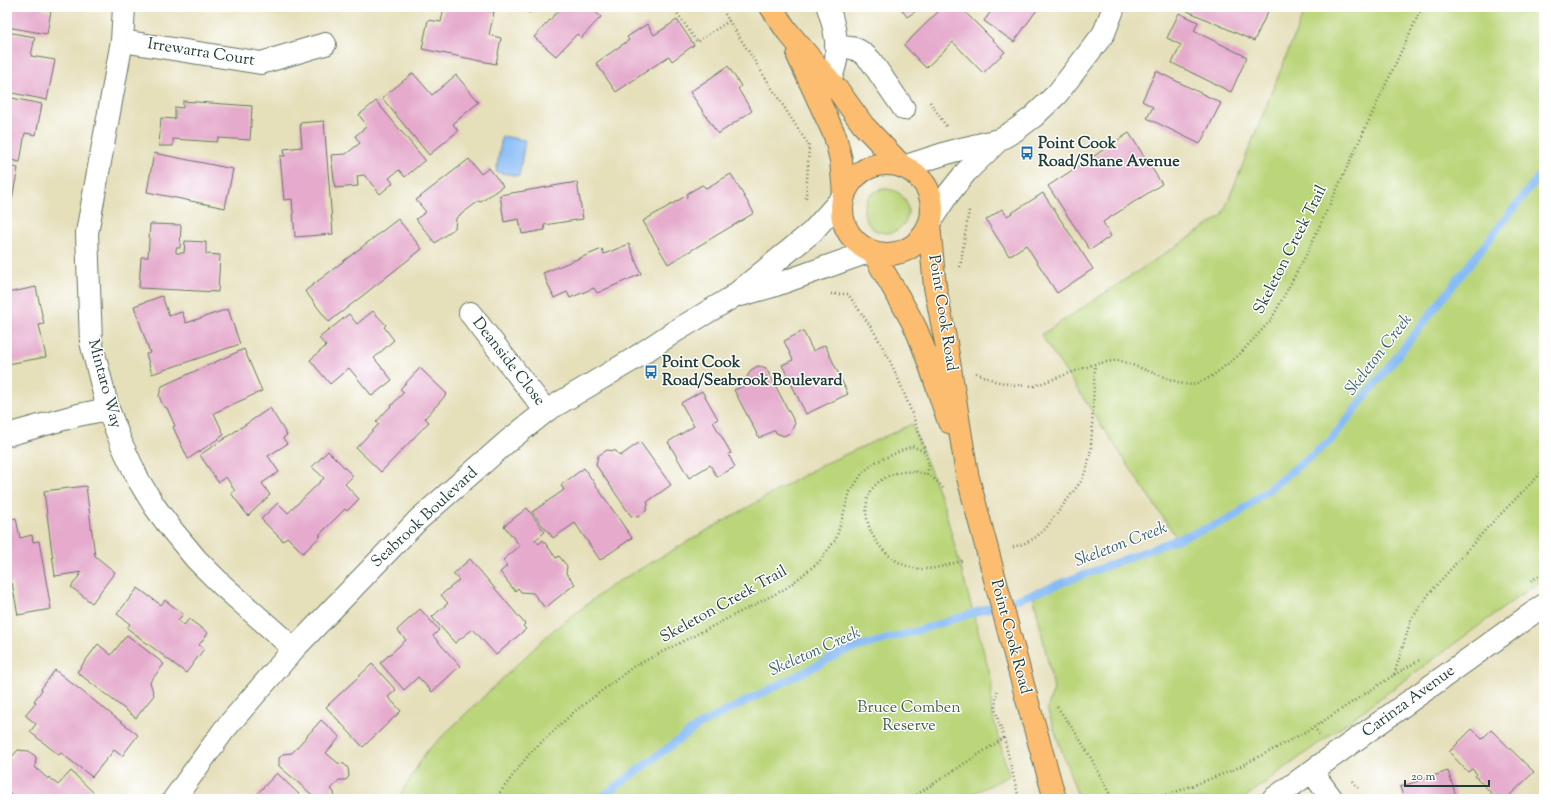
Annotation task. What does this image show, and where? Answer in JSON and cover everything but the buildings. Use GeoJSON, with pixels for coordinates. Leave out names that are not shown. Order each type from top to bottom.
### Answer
{"type":"FeatureCollection","features":[{"type":"Feature","properties":{"kind":"main road"},"geometry":{"type":"LineString","coordinates":[[771,7],[787,31],[830,81],[863,125],[903,166],[917,174],[927,188],[933,206],[930,222],[926,233],[905,250],[890,254],[872,251],[855,240],[846,227],[842,214],[844,196],[841,160],[835,136],[787,31]]}},
{"type":"Feature","properties":{"kind":"main road"},"geometry":{"type":"LineString","coordinates":[[844,196],[854,178],[866,169],[884,164],[903,166]]}},
{"type":"Feature","properties":{"kind":"main road","name":"Point Cook Road"},"geometry":{"type":"LineString","coordinates":[[930,222],[935,287],[946,343],[967,474]]}},
{"type":"Feature","properties":{"kind":"main road","name":"Point Cook Road"},"geometry":{"type":"LineString","coordinates":[[872,251],[884,274],[898,295],[916,330],[967,474],[1055,799]]}},
{"type":"Feature","properties":{"kind":"street","name":"Mintaro Way"},"geometry":{"type":"LineString","coordinates":[[124,7],[122,41],[87,233],[90,342],[108,409],[122,445],[139,481],[155,507],[196,559],[222,585],[294,649]]}},
{"type":"Feature","properties":{"kind":"street"},"geometry":{"type":"LineString","coordinates":[[828,7],[832,19],[836,47],[836,61],[830,81]]}},
{"type":"Feature","properties":{"kind":"street"},"geometry":{"type":"LineString","coordinates":[[930,222],[946,197],[966,172],[999,140],[1033,117],[1057,94],[1104,33],[1114,7]]}},
{"type":"Feature","properties":{"kind":"street","name":"Irrewarra Court"},"geometry":{"type":"LineString","coordinates":[[122,41],[261,63],[325,44]]}},
{"type":"Feature","properties":{"kind":"street"},"geometry":{"type":"LineString","coordinates":[[836,47],[852,47],[865,55],[871,61],[904,109]]}},
{"type":"Feature","properties":{"kind":"street"},"geometry":{"type":"LineString","coordinates":[[903,166],[953,151],[999,140]]}},
{"type":"Feature","properties":{"kind":"street","name":"Seabrook Boulevard"},"geometry":{"type":"LineString","coordinates":[[174,799],[224,730],[294,649],[418,520],[508,441],[546,411],[632,360],[674,332],[731,298],[812,232],[844,196]]}},
{"type":"Feature","properties":{"kind":"street","name":"Seabrook Boulevard"},"geometry":{"type":"LineString","coordinates":[[731,298],[773,286],[872,251]]}},
{"type":"Feature","properties":{"kind":"street","name":"Deanside Close"},"geometry":{"type":"LineString","coordinates":[[470,313],[546,411]]}},
{"type":"Feature","properties":{"kind":"street"},"geometry":{"type":"LineString","coordinates":[[7,435],[78,415],[108,409]]}},
{"type":"Feature","properties":{"kind":"street","name":"Carinza Avenue"},"geometry":{"type":"LineString","coordinates":[[1273,799],[1544,605]]}},
{"type":"Feature","properties":{"kind":"street"},"geometry":{"type":"LineString","coordinates":[[1312,772],[1332,799]]}},
{"type":"Feature","properties":{"kind":"path"},"geometry":{"type":"LineString","coordinates":[[673,7],[697,42],[729,20]]}},
{"type":"Feature","properties":{"kind":"path"},"geometry":{"type":"LineString","coordinates":[[721,7],[809,146],[806,205]]}},
{"type":"Feature","properties":{"kind":"path","name":"Skeleton Creek Trail"},"geometry":{"type":"LineString","coordinates":[[974,372],[995,381],[1013,385],[1034,386],[1095,364],[1119,360],[1182,384],[1193,385],[1210,377],[1239,355],[1271,320],[1306,255],[1422,7]]}},
{"type":"Feature","properties":{"kind":"path"},"geometry":{"type":"LineString","coordinates":[[928,100],[946,127]]}},
{"type":"Feature","properties":{"kind":"path"},"geometry":{"type":"LineString","coordinates":[[960,272],[970,206]]}},
{"type":"Feature","properties":{"kind":"path"},"geometry":{"type":"LineString","coordinates":[[848,294],[871,327],[912,410],[929,465],[927,474],[937,481],[946,491]]}},
{"type":"Feature","properties":{"kind":"path","name":"Skeleton Creek Trail"},"geometry":{"type":"LineString","coordinates":[[495,799],[530,753],[574,712],[633,667],[785,589],[819,562],[836,539],[850,492],[863,472],[876,462],[912,446],[925,452]]}},
{"type":"Feature","properties":{"kind":"path"},"geometry":{"type":"LineString","coordinates":[[1150,799],[1178,791],[1237,768],[1314,727],[1394,675],[1411,620],[1428,595],[1488,528],[1544,470]]}},
{"type":"Feature","properties":{"kind":"path"},"geometry":{"type":"LineString","coordinates":[[997,689],[995,709],[1020,799]]}},
{"type":"Feature","properties":{"kind":"path"},"geometry":{"type":"LineString","coordinates":[[1054,703],[1072,726],[1086,748],[1112,799]]}},
{"type":"Feature","properties":{"kind":"path"},"geometry":{"type":"LineString","coordinates":[[910,799],[1004,738]]}},
{"type":"Feature","properties":{"kind":"green space"},"geometry":{"type":"Polygon","coordinates":[[[1306,7],[1544,7],[1544,578],[1243,799],[1079,799],[1047,709],[1054,689],[1033,594],[1178,540],[1041,335],[1222,216],[1306,7]]]}},
{"type":"Feature","properties":{"kind":"green space"},"geometry":{"type":"Polygon","coordinates":[[[882,189],[890,189],[902,195],[908,207],[908,215],[902,227],[890,233],[882,233],[870,227],[864,215],[864,207],[870,195],[882,189]]]}},
{"type":"Feature","properties":{"kind":"green space","name":"Bruce Comben Reserve"},"geometry":{"type":"Polygon","coordinates":[[[912,424],[943,503],[992,682],[991,710],[1009,776],[962,799],[398,799],[426,752],[551,632],[612,585],[818,467],[912,424]]]}},
{"type":"Feature","properties":{"kind":"water"},"geometry":{"type":"Polygon","coordinates":[[[502,136],[525,140],[519,176],[496,172],[502,136]]]}},
{"type":"Feature","properties":{"kind":"waterway","name":"Skeleton Creek"},"geometry":{"type":"LineString","coordinates":[[599,799],[699,725],[845,651],[933,626],[1033,594],[1231,519],[1330,441],[1544,170]]}},
{"type":"Feature","properties":{"kind":"place","name":"Point Cook Road/Shane Avenue"},"geometry":{"type":"Point","coordinates":[1027,153]}},
{"type":"Feature","properties":{"kind":"place","name":"Point Cook Road/Seabrook Boulevard"},"geometry":{"type":"Point","coordinates":[651,372]}}]}
